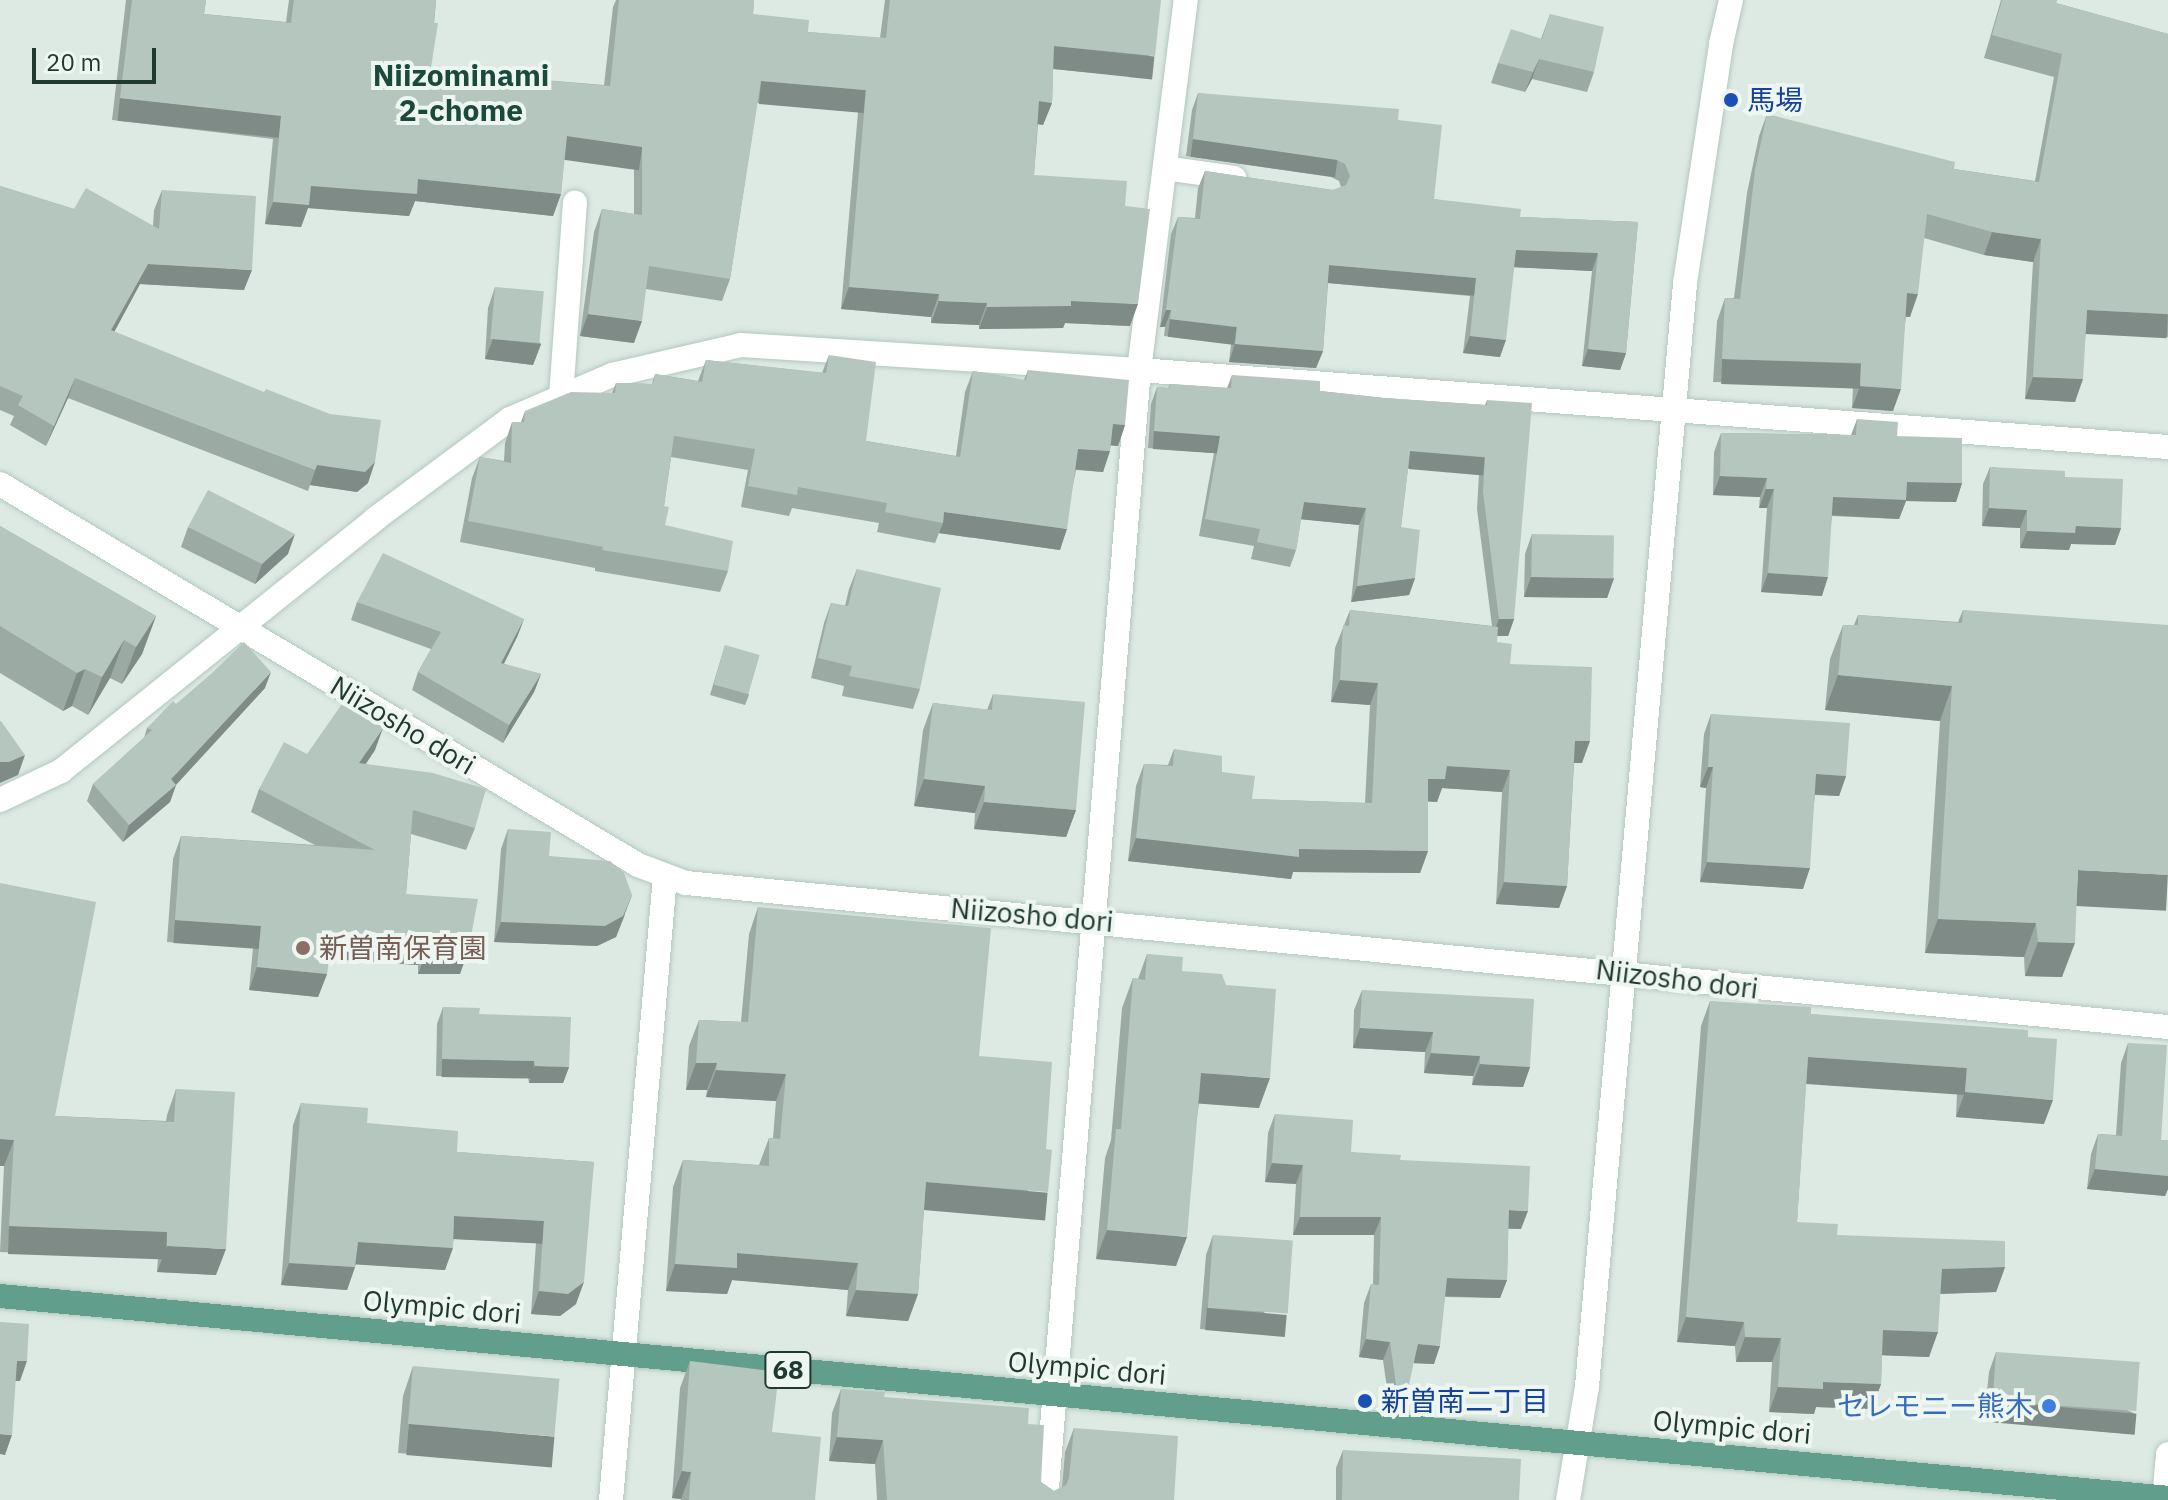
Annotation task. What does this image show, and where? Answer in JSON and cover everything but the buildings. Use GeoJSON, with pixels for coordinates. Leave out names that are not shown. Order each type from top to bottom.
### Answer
{"type":"FeatureCollection","features":[{"type":"Feature","properties":{"kind":"main road","name":"Olympic dori"},"geometry":{"type":"LineString","coordinates":[[0,1296],[2165,1499]]}},
{"type":"Feature","properties":{"kind":"street"},"geometry":{"type":"LineString","coordinates":[[1046,1500],[1139,370],[1186,0],[1179,0]]}},
{"type":"Feature","properties":{"kind":"street"},"geometry":{"type":"LineString","coordinates":[[1568,1500],[1587,1386],[1685,283],[1721,44],[1731,0]]}},
{"type":"Feature","properties":{"kind":"street"},"geometry":{"type":"LineString","coordinates":[[1165,168],[1255,181]]}},
{"type":"Feature","properties":{"kind":"street"},"geometry":{"type":"LineString","coordinates":[[561,397],[575,203]]}},
{"type":"Feature","properties":{"kind":"street"},"geometry":{"type":"LineString","coordinates":[[0,800],[61,771],[375,519],[510,419],[612,375],[741,345],[1139,370],[2168,447]]}},
{"type":"Feature","properties":{"kind":"street","name":"Niizosho dori"},"geometry":{"type":"LineString","coordinates":[[0,484],[638,865],[686,883],[1094,920],[2168,1027]]}},
{"type":"Feature","properties":{"kind":"street"},"geometry":{"type":"LineString","coordinates":[[611,1500],[665,877]]}},
{"type":"Feature","properties":{"kind":"street"},"geometry":{"type":"LineString","coordinates":[[2165,1499],[2168,1454]]}},
{"type":"Feature","properties":{"kind":"place","name":"馬場"},"geometry":{"type":"Point","coordinates":[1731,100]}},
{"type":"Feature","properties":{"kind":"place","name":"新曽南保育園"},"geometry":{"type":"Point","coordinates":[303,948]}},
{"type":"Feature","properties":{"kind":"place","name":"新曽南二丁目"},"geometry":{"type":"Point","coordinates":[1365,1401]}},
{"type":"Feature","properties":{"kind":"place","name":"セレモニー熊木"},"geometry":{"type":"Point","coordinates":[2049,1406]}},
{"type":"Feature","properties":{"kind":"district","name":"Niizominami 2-chome"},"geometry":{"type":"Point","coordinates":[461,92]}}]}
